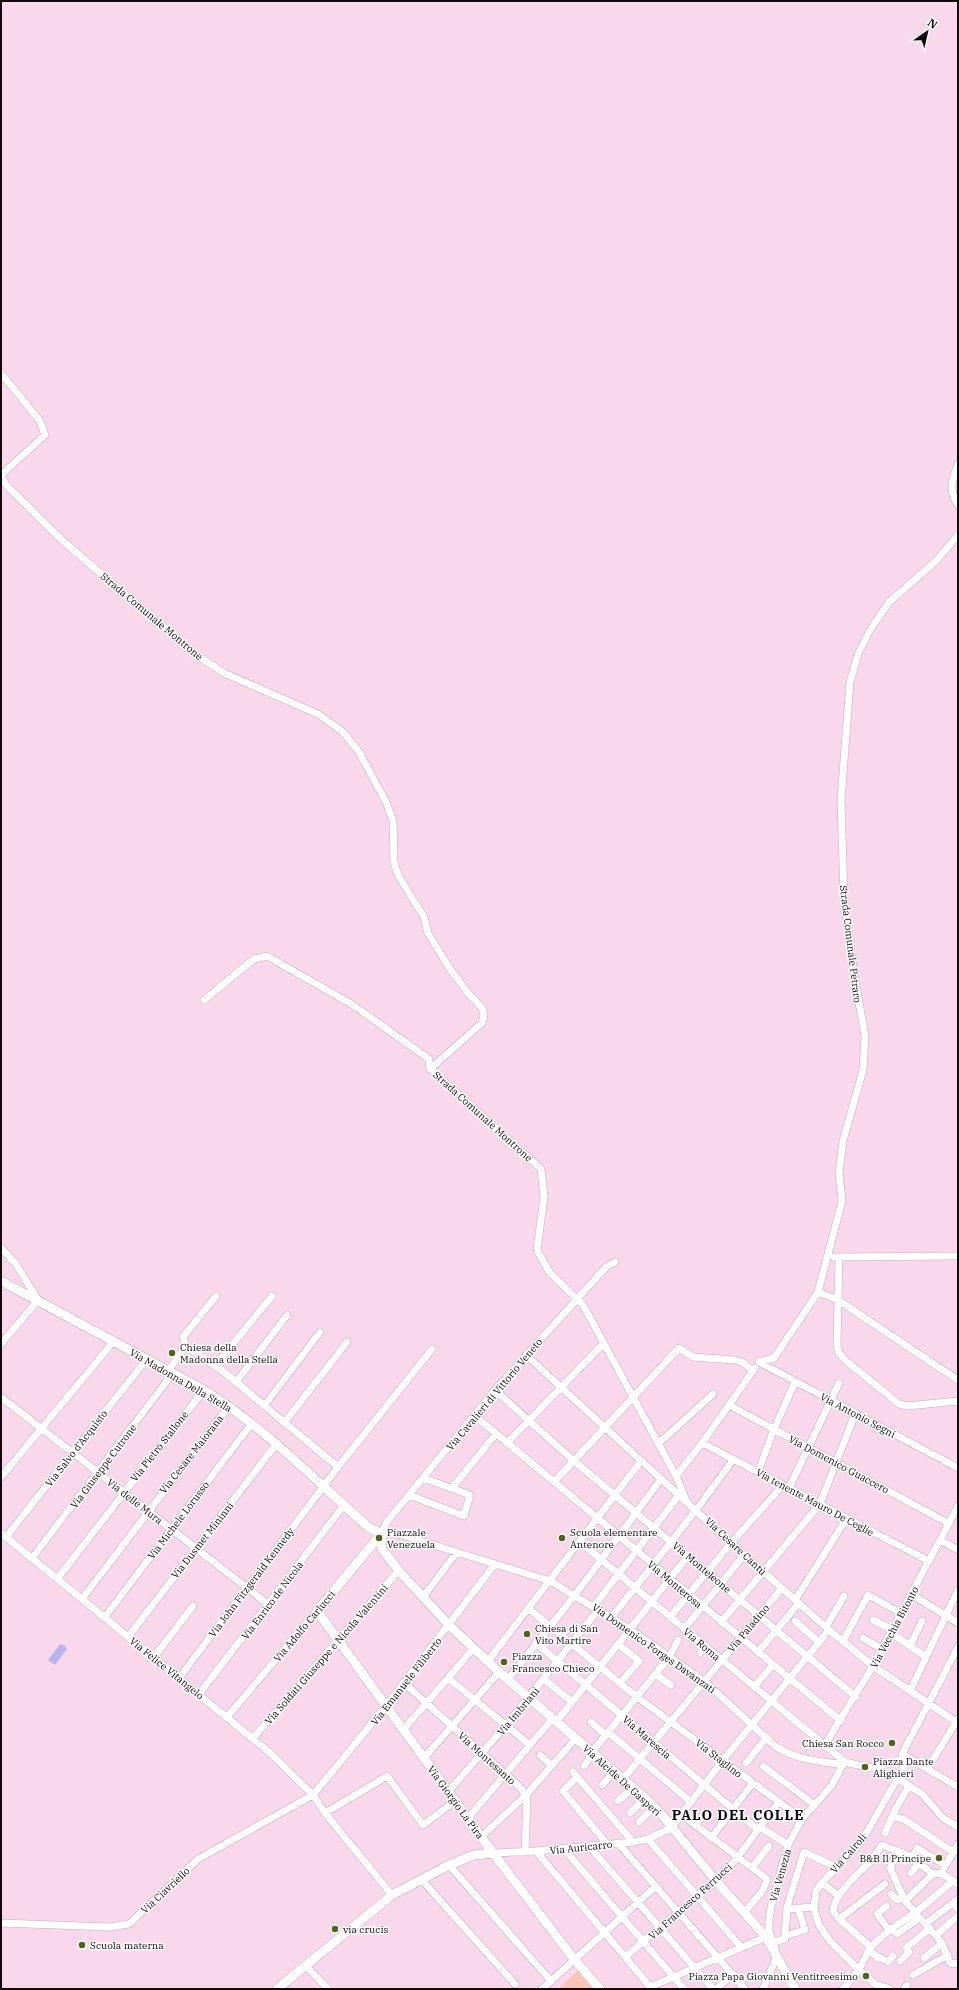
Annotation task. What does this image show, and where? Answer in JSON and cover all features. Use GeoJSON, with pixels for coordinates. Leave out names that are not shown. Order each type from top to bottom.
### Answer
{"type":"FeatureCollection","features":[{"type":"Feature","properties":{"kind":"street","name":"Strada Comunale Montrone"},"geometry":{"type":"LineString","coordinates":[[1,373],[40,422],[45,435],[1,475],[6,485],[64,542],[195,654],[224,673],[318,714],[342,732],[359,752],[386,802],[393,821],[394,863],[399,877],[424,916],[428,933],[448,966],[466,992],[482,1008],[484,1015],[482,1023],[430,1069],[541,1169],[544,1196],[537,1250],[550,1273],[563,1287],[577,1298],[583,1306],[676,1476],[687,1502]]}},
{"type":"Feature","properties":{"kind":"street"},"geometry":{"type":"LineString","coordinates":[[958,464],[950,485],[953,498],[958,505]]}},
{"type":"Feature","properties":{"kind":"street","name":"Strada Comunale Petraro"},"geometry":{"type":"LineString","coordinates":[[759,1362],[774,1358],[818,1292],[842,1201],[839,1173],[843,1141],[863,1070],[866,1036],[853,968],[844,898],[841,800],[850,682],[861,648],[870,630],[889,602],[936,561],[958,535]]}},
{"type":"Feature","properties":{"kind":"street"},"geometry":{"type":"LineString","coordinates":[[204,1000],[254,959],[267,956],[353,1005],[429,1059],[430,1069]]}},
{"type":"Feature","properties":{"kind":"street"},"geometry":{"type":"LineString","coordinates":[[1,1248],[16,1264],[38,1300],[1,1344]]}},
{"type":"Feature","properties":{"kind":"street"},"geometry":{"type":"LineString","coordinates":[[828,1257],[958,1256]]}},
{"type":"Feature","properties":{"kind":"street"},"geometry":{"type":"LineString","coordinates":[[839,1257],[837,1346],[839,1353],[845,1360],[899,1404],[907,1406],[958,1401]]}},
{"type":"Feature","properties":{"kind":"street","name":"Via Cavalieri di Vittorio Veneto"},"geometry":{"type":"LineString","coordinates":[[381,1534],[386,1524],[495,1390],[606,1267],[615,1262]]}},
{"type":"Feature","properties":{"kind":"street","name":"Via Madonna Della Stella"},"geometry":{"type":"LineString","coordinates":[[1,1280],[146,1360],[204,1390],[229,1406],[277,1443],[367,1526],[381,1534]]}},
{"type":"Feature","properties":{"kind":"street"},"geometry":{"type":"LineString","coordinates":[[818,1292],[838,1300],[958,1380]]}},
{"type":"Feature","properties":{"kind":"street"},"geometry":{"type":"LineString","coordinates":[[216,1296],[184,1337],[186,1346],[236,1382],[338,1467]]}},
{"type":"Feature","properties":{"kind":"street"},"geometry":{"type":"LineString","coordinates":[[215,1366],[272,1296]]}},
{"type":"Feature","properties":{"kind":"street"},"geometry":{"type":"LineString","coordinates":[[236,1382],[287,1315]]}},
{"type":"Feature","properties":{"kind":"street"},"geometry":{"type":"LineString","coordinates":[[264,1406],[320,1332]]}},
{"type":"Feature","properties":{"kind":"street"},"geometry":{"type":"LineString","coordinates":[[1,1477],[114,1341]]}},
{"type":"Feature","properties":{"kind":"street"},"geometry":{"type":"LineString","coordinates":[[284,1423],[347,1342]]}},
{"type":"Feature","properties":{"kind":"street"},"geometry":{"type":"LineString","coordinates":[[507,1443],[604,1343]]}},
{"type":"Feature","properties":{"kind":"street","name":"Via Giuseppe Cutrone"},"geometry":{"type":"LineString","coordinates":[[32,1558],[98,1472],[170,1372],[186,1346]]}},
{"type":"Feature","properties":{"kind":"street"},"geometry":{"type":"LineString","coordinates":[[554,1482],[679,1348],[693,1358],[735,1360],[744,1364],[752,1372]]}},
{"type":"Feature","properties":{"kind":"street","name":"Via John Fitzgerald Kennedy"},"geometry":{"type":"LineString","coordinates":[[179,1678],[323,1486],[432,1349]]}},
{"type":"Feature","properties":{"kind":"street","name":"Via Cesare Cantù"},"geometry":{"type":"LineString","coordinates":[[526,1355],[744,1555],[843,1641],[873,1666],[958,1721]]}},
{"type":"Feature","properties":{"kind":"street","name":"Via Salvo d'Acquisto"},"geometry":{"type":"LineString","coordinates":[[4,1535],[146,1360]]}},
{"type":"Feature","properties":{"kind":"street"},"geometry":{"type":"LineString","coordinates":[[676,1476],[702,1443],[759,1362]]}},
{"type":"Feature","properties":{"kind":"street","name":"Via Antonio Segni"},"geometry":{"type":"LineString","coordinates":[[759,1362],[958,1468]]}},
{"type":"Feature","properties":{"kind":"street"},"geometry":{"type":"LineString","coordinates":[[758,1472],[774,1429],[795,1382]]}},
{"type":"Feature","properties":{"kind":"street"},"geometry":{"type":"LineString","coordinates":[[670,1617],[731,1543],[786,1486],[808,1447],[840,1383]]}},
{"type":"Feature","properties":{"kind":"street","name":"Via Pietro Stallone"},"geometry":{"type":"LineString","coordinates":[[57,1579],[204,1390]]}},
{"type":"Feature","properties":{"kind":"street","name":"Via Monteleone"},"geometry":{"type":"LineString","coordinates":[[495,1390],[574,1461],[856,1697]]}},
{"type":"Feature","properties":{"kind":"street"},"geometry":{"type":"LineString","coordinates":[[658,1444],[713,1394]]}},
{"type":"Feature","properties":{"kind":"street","name":"Via delle Mura"},"geometry":{"type":"LineString","coordinates":[[1,1397],[269,1604]]}},
{"type":"Feature","properties":{"kind":"street","name":"Via Domenico Guaccero"},"geometry":{"type":"LineString","coordinates":[[729,1405],[948,1523]]}},
{"type":"Feature","properties":{"kind":"street","name":"Via Cesare Maiorana"},"geometry":{"type":"LineString","coordinates":[[82,1599],[148,1510],[229,1406]]}},
{"type":"Feature","properties":{"kind":"street"},"geometry":{"type":"LineString","coordinates":[[721,1622],[820,1504],[855,1414]]}},
{"type":"Feature","properties":{"kind":"street","name":"Via Monterosa"},"geometry":{"type":"LineString","coordinates":[[474,1415],[618,1537],[840,1721]]}},
{"type":"Feature","properties":{"kind":"street","name":"Via Michele Lorusso"},"geometry":{"type":"LineString","coordinates":[[104,1618],[252,1423]]}},
{"type":"Feature","properties":{"kind":"street"},"geometry":{"type":"LineString","coordinates":[[452,1488],[496,1434]]}},
{"type":"Feature","properties":{"kind":"street","name":"Via Dusmet Mininni"},"geometry":{"type":"LineString","coordinates":[[128,1637],[277,1443]]}},
{"type":"Feature","properties":{"kind":"street","name":"Via tenente Mauro De Ceglie"},"geometry":{"type":"LineString","coordinates":[[702,1443],[929,1561]]}},
{"type":"Feature","properties":{"kind":"street"},"geometry":{"type":"LineString","coordinates":[[612,1617],[696,1510],[733,1460]]}},
{"type":"Feature","properties":{"kind":"street"},"geometry":{"type":"LineString","coordinates":[[488,1661],[641,1461]]}},
{"type":"Feature","properties":{"kind":"street"},"geometry":{"type":"LineString","coordinates":[[409,1495],[464,1516],[470,1495],[423,1478]]}},
{"type":"Feature","properties":{"kind":"street"},"geometry":{"type":"LineString","coordinates":[[381,1534],[382,1549],[399,1570],[449,1625],[508,1679],[602,1560],[661,1479]]}},
{"type":"Feature","properties":{"kind":"street","name":"Via Imbriani"},"geometry":{"type":"LineString","coordinates":[[448,1792],[506,1726],[558,1662],[597,1608],[619,1574],[679,1495]]}},
{"type":"Feature","properties":{"kind":"street","name":"Via Enrico de Nicola"},"geometry":{"type":"LineString","coordinates":[[199,1694],[344,1505]]}},
{"type":"Feature","properties":{"kind":"street","name":"Via Vecchia Bitonto"},"geometry":{"type":"LineString","coordinates":[[824,1746],[856,1697],[958,1506]]}},
{"type":"Feature","properties":{"kind":"street"},"geometry":{"type":"LineString","coordinates":[[758,1652],[797,1601],[847,1518]]}},
{"type":"Feature","properties":{"kind":"street","name":"Via Domenico Forges Davanzati"},"geometry":{"type":"LineString","coordinates":[[381,1534],[395,1533],[550,1581],[612,1617],[670,1656],[704,1681],[785,1752],[803,1759],[844,1764]]}},
{"type":"Feature","properties":{"kind":"street","name":"Via Adolfo Carlucci"},"geometry":{"type":"LineString","coordinates":[[227,1717],[381,1534]]}},
{"type":"Feature","properties":{"kind":"street","name":"Via Felice Vitangelo"},"geometry":{"type":"LineString","coordinates":[[4,1535],[253,1738],[313,1795],[325,1813]]}},
{"type":"Feature","properties":{"kind":"street"},"geometry":{"type":"LineString","coordinates":[[940,1540],[958,1550]]}},
{"type":"Feature","properties":{"kind":"street","name":"Via Roma"},"geometry":{"type":"LineString","coordinates":[[580,1542],[824,1746]]}},
{"type":"Feature","properties":{"kind":"street"},"geometry":{"type":"LineString","coordinates":[[423,1597],[457,1552]]}},
{"type":"Feature","properties":{"kind":"street"},"geometry":{"type":"LineString","coordinates":[[684,1629],[744,1555]]}},
{"type":"Feature","properties":{"kind":"street"},"geometry":{"type":"LineString","coordinates":[[468,1818],[530,1745],[572,1702],[688,1556]]}},
{"type":"Feature","properties":{"kind":"street","name":"Via Emanuele Filiberto"},"geometry":{"type":"LineString","coordinates":[[313,1795],[386,1706],[495,1564]]}},
{"type":"Feature","properties":{"kind":"street","name":"Via Soldati Giuseppe e Nicola Valentini"},"geometry":{"type":"LineString","coordinates":[[253,1738],[399,1570]]}},
{"type":"Feature","properties":{"kind":"street","name":"Via Paladino"},"geometry":{"type":"LineString","coordinates":[[623,1779],[782,1588]]}},
{"type":"Feature","properties":{"kind":"street"},"geometry":{"type":"LineString","coordinates":[[910,1691],[958,1590]]}},
{"type":"Feature","properties":{"kind":"street"},"geometry":{"type":"LineString","coordinates":[[911,1594],[958,1623]]}},
{"type":"Feature","properties":{"kind":"street"},"geometry":{"type":"LineString","coordinates":[[843,1641],[868,1595],[902,1613]]}},
{"type":"Feature","properties":{"kind":"street","name":"Via Auricarro"},"geometry":{"type":"LineString","coordinates":[[277,1989],[392,1895],[449,1865],[474,1855],[632,1842],[648,1839],[671,1828],[723,1760],[772,1702],[819,1642],[828,1628],[844,1596]]}},
{"type":"Feature","properties":{"kind":"street"},"geometry":{"type":"LineString","coordinates":[[154,1657],[193,1606]]}},
{"type":"Feature","properties":{"kind":"street","name":"Via Staglino"},"geometry":{"type":"LineString","coordinates":[[528,1609],[637,1697],[723,1760],[752,1784],[802,1819]]}},
{"type":"Feature","properties":{"kind":"street","name":"Via Giorgio La Pira"},"geometry":{"type":"LineString","coordinates":[[317,1611],[493,1854],[574,1959],[600,1989]]}},
{"type":"Feature","properties":{"kind":"street"},"geometry":{"type":"LineString","coordinates":[[873,1620],[926,1657]]}},
{"type":"Feature","properties":{"kind":"street"},"geometry":{"type":"LineString","coordinates":[[795,1621],[819,1642]]}},
{"type":"Feature","properties":{"kind":"street"},"geometry":{"type":"LineString","coordinates":[[910,1646],[922,1621]]}},
{"type":"Feature","properties":{"kind":"street"},"geometry":{"type":"LineString","coordinates":[[864,1638],[882,1650]]}},
{"type":"Feature","properties":{"kind":"street"},"geometry":{"type":"LineString","coordinates":[[584,1766],[607,1733],[670,1656],[678,1640]]}},
{"type":"Feature","properties":{"kind":"street","name":"Via Marescia"},"geometry":{"type":"LineString","coordinates":[[536,1643],[732,1810],[788,1845]]}},
{"type":"Feature","properties":{"kind":"street"},"geometry":{"type":"LineString","coordinates":[[618,1644],[639,1661],[620,1683]]}},
{"type":"Feature","properties":{"kind":"street"},"geometry":{"type":"LineString","coordinates":[[700,1653],[705,1646]]}},
{"type":"Feature","properties":{"kind":"street"},"geometry":{"type":"LineString","coordinates":[[958,1647],[902,1754],[958,1787]]}},
{"type":"Feature","properties":{"kind":"street"},"geometry":{"type":"LineString","coordinates":[[403,1730],[474,1648]]}},
{"type":"Feature","properties":{"kind":"street"},"geometry":{"type":"LineString","coordinates":[[754,1687],[770,1668]]}},
{"type":"Feature","properties":{"kind":"street"},"geometry":{"type":"LineString","coordinates":[[424,1758],[499,1672]]}},
{"type":"Feature","properties":{"kind":"street"},"geometry":{"type":"LineString","coordinates":[[655,1674],[670,1685]]}},
{"type":"Feature","properties":{"kind":"street"},"geometry":{"type":"LineString","coordinates":[[448,1678],[530,1745]]}},
{"type":"Feature","properties":{"kind":"street","name":"Via Alcide De Gasperi"},"geometry":{"type":"LineString","coordinates":[[508,1679],[654,1807],[716,1881],[766,1936],[795,1989]]}},
{"type":"Feature","properties":{"kind":"street"},"geometry":{"type":"LineString","coordinates":[[544,1679],[572,1702]]}},
{"type":"Feature","properties":{"kind":"street","name":"Via Montesanto"},"geometry":{"type":"LineString","coordinates":[[404,1683],[526,1795]]}},
{"type":"Feature","properties":{"kind":"street"},"geometry":{"type":"LineString","coordinates":[[927,1769],[958,1721]]}},
{"type":"Feature","properties":{"kind":"street"},"geometry":{"type":"LineString","coordinates":[[591,1722],[640,1759],[691,1802]]}},
{"type":"Feature","properties":{"kind":"street"},"geometry":{"type":"LineString","coordinates":[[746,1763],[767,1737]]}},
{"type":"Feature","properties":{"kind":"street"},"geometry":{"type":"LineString","coordinates":[[481,1837],[526,1795],[576,1738]]}},
{"type":"Feature","properties":{"kind":"street"},"geometry":{"type":"LineString","coordinates":[[824,1746],[844,1764],[871,1768],[909,1758]]}},
{"type":"Feature","properties":{"kind":"street"},"geometry":{"type":"LineString","coordinates":[[540,1755],[552,1766]]}},
{"type":"Feature","properties":{"kind":"street"},"geometry":{"type":"LineString","coordinates":[[909,1758],[897,1778],[927,1798],[943,1818],[958,1827]]}},
{"type":"Feature","properties":{"kind":"street","name":"Via Venezia"},"geometry":{"type":"LineString","coordinates":[[777,1956],[774,1942],[769,1931],[771,1907],[788,1845],[802,1819],[832,1785],[844,1764]]}},
{"type":"Feature","properties":{"kind":"street"},"geometry":{"type":"LineString","coordinates":[[763,1766],[815,1805]]}},
{"type":"Feature","properties":{"kind":"street"},"geometry":{"type":"LineString","coordinates":[[602,1785],[614,1772]]}},
{"type":"Feature","properties":{"kind":"street"},"geometry":{"type":"LineString","coordinates":[[606,1844],[563,1791],[575,1774],[632,1842]]}},
{"type":"Feature","properties":{"kind":"street"},"geometry":{"type":"LineString","coordinates":[[392,1895],[325,1813],[387,1776],[423,1825],[455,1801]]}},
{"type":"Feature","properties":{"kind":"street","name":"Via Cairoli"},"geometry":{"type":"LineString","coordinates":[[859,1970],[830,1941],[818,1925],[814,1907],[816,1891],[862,1839],[897,1778]]}},
{"type":"Feature","properties":{"kind":"street"},"geometry":{"type":"LineString","coordinates":[[711,1838],[752,1784]]}},
{"type":"Feature","properties":{"kind":"street"},"geometry":{"type":"LineString","coordinates":[[885,1833],[909,1786]]}},
{"type":"Feature","properties":{"kind":"street"},"geometry":{"type":"LineString","coordinates":[[618,1801],[633,1788]]}},
{"type":"Feature","properties":{"kind":"street","name":"Via Ciavriello"},"geometry":{"type":"LineString","coordinates":[[1,1923],[110,1927],[129,1924],[198,1859],[313,1795]]}},
{"type":"Feature","properties":{"kind":"street"},"geometry":{"type":"LineString","coordinates":[[525,1852],[528,1814],[526,1795]]}},
{"type":"Feature","properties":{"kind":"street"},"geometry":{"type":"LineString","coordinates":[[630,1813],[645,1798]]}},
{"type":"Feature","properties":{"kind":"street","name":"Via Francesco Ferrucci"},"geometry":{"type":"LineString","coordinates":[[626,1956],[716,1881],[737,1858],[778,1803]]}},
{"type":"Feature","properties":{"kind":"street"},"geometry":{"type":"LineString","coordinates":[[639,1822],[654,1807]]}},
{"type":"Feature","properties":{"kind":"street"},"geometry":{"type":"LineString","coordinates":[[682,1815],[737,1858],[767,1879],[763,1890],[744,1912]]}},
{"type":"Feature","properties":{"kind":"street"},"geometry":{"type":"LineString","coordinates":[[695,1825],[704,1815]]}},
{"type":"Feature","properties":{"kind":"street"},"geometry":{"type":"LineString","coordinates":[[893,1816],[902,1818],[953,1852]]}},
{"type":"Feature","properties":{"kind":"street"},"geometry":{"type":"LineString","coordinates":[[648,1839],[741,1947]]}},
{"type":"Feature","properties":{"kind":"street"},"geometry":{"type":"LineString","coordinates":[[618,1843],[745,1989]]}},
{"type":"Feature","properties":{"kind":"street"},"geometry":{"type":"LineString","coordinates":[[891,1894],[897,1900],[904,1899],[945,1865],[958,1844]]}},
{"type":"Feature","properties":{"kind":"street"},"geometry":{"type":"LineString","coordinates":[[844,1989],[859,1970],[870,1949],[875,1938],[918,1915],[955,1882],[912,1858],[882,1845],[871,1860],[833,1903],[833,1911],[839,1919],[870,1949],[878,1958],[879,1957],[888,1962],[893,1956]]}},
{"type":"Feature","properties":{"kind":"street"},"geometry":{"type":"LineString","coordinates":[[589,1846],[714,1989],[733,1974]]}},
{"type":"Feature","properties":{"kind":"street"},"geometry":{"type":"LineString","coordinates":[[752,1868],[769,1846]]}},
{"type":"Feature","properties":{"kind":"street"},"geometry":{"type":"LineString","coordinates":[[564,1848],[684,1989]]}},
{"type":"Feature","properties":{"kind":"street"},"geometry":{"type":"LineString","coordinates":[[912,1858],[917,1848],[945,1865]]}},
{"type":"Feature","properties":{"kind":"street"},"geometry":{"type":"LineString","coordinates":[[536,1851],[626,1956],[651,1988],[766,1936]]}},
{"type":"Feature","properties":{"kind":"street"},"geometry":{"type":"LineString","coordinates":[[898,1851],[890,1868],[904,1899],[942,1943],[950,1963],[958,1963]]}},
{"type":"Feature","properties":{"kind":"street"},"geometry":{"type":"LineString","coordinates":[[786,1936],[787,1909],[804,1852],[836,1867]]}},
{"type":"Feature","properties":{"kind":"street"},"geometry":{"type":"LineString","coordinates":[[911,1873],[919,1863]]}},
{"type":"Feature","properties":{"kind":"street"},"geometry":{"type":"LineString","coordinates":[[449,1865],[551,1981]]}},
{"type":"Feature","properties":{"kind":"street"},"geometry":{"type":"LineString","coordinates":[[421,1879],[515,1984]]}},
{"type":"Feature","properties":{"kind":"street"},"geometry":{"type":"LineString","coordinates":[[822,1883],[839,1896]]}},
{"type":"Feature","properties":{"kind":"street"},"geometry":{"type":"LineString","coordinates":[[839,1919],[885,1884]]}},
{"type":"Feature","properties":{"kind":"street"},"geometry":{"type":"LineString","coordinates":[[542,1989],[622,1915],[656,1886]]}},
{"type":"Feature","properties":{"kind":"street"},"geometry":{"type":"LineString","coordinates":[[900,1961],[910,1952],[906,1948],[927,1926],[956,1904]]}},
{"type":"Feature","properties":{"kind":"street"},"geometry":{"type":"LineString","coordinates":[[887,1906],[877,1914],[890,1929]]}},
{"type":"Feature","properties":{"kind":"street"},"geometry":{"type":"LineString","coordinates":[[787,1909],[814,1907]]}},
{"type":"Feature","properties":{"kind":"street"},"geometry":{"type":"LineString","coordinates":[[774,1942],[785,1939],[786,1936],[805,1930],[798,1908]]}},
{"type":"Feature","properties":{"kind":"street"},"geometry":{"type":"LineString","coordinates":[[936,1935],[958,1916]]}},
{"type":"Feature","properties":{"kind":"street"},"geometry":{"type":"LineString","coordinates":[[924,1958],[942,1943]]}},
{"type":"Feature","properties":{"kind":"street"},"geometry":{"type":"LineString","coordinates":[[912,1975],[948,1955]]}},
{"type":"Feature","properties":{"kind":"street"},"geometry":{"type":"LineString","coordinates":[[763,1989],[777,1956]]}},
{"type":"Feature","properties":{"kind":"street"},"geometry":{"type":"LineString","coordinates":[[305,1965],[328,1989]]}},
{"type":"Feature","properties":{"kind":"street"},"geometry":{"type":"LineString","coordinates":[[859,1970],[872,1986],[890,1989]]}},
{"type":"Feature","properties":{"kind":"shaded area"},"geometry":{"type":"Polygon","coordinates":[[[578,1971],[592,1989],[558,1989],[578,1971]]]}},
{"type":"Feature","properties":{"kind":"water"},"geometry":{"type":"Polygon","coordinates":[[[60,1644],[66,1646],[65,1648],[67,1649],[55,1665],[48,1660],[60,1644]]]}},
{"type":"Feature","properties":{"kind":"place","name":"Chiesa della Madonna della Stella"},"geometry":{"type":"Point","coordinates":[172,1353]}},
{"type":"Feature","properties":{"kind":"place","name":"Piazzale Venezuela"},"geometry":{"type":"Point","coordinates":[379,1538]}},
{"type":"Feature","properties":{"kind":"place","name":"Scuola elementare Antenore"},"geometry":{"type":"Point","coordinates":[562,1538]}},
{"type":"Feature","properties":{"kind":"place","name":"Chiesa di San Vito Martire"},"geometry":{"type":"Point","coordinates":[527,1634]}},
{"type":"Feature","properties":{"kind":"place","name":"Piazza Francesco Chieco"},"geometry":{"type":"Point","coordinates":[504,1662]}},
{"type":"Feature","properties":{"kind":"place","name":"Chiesa San Rocco"},"geometry":{"type":"Point","coordinates":[892,1743]}},
{"type":"Feature","properties":{"kind":"place","name":"Piazza Dante Alighieri"},"geometry":{"type":"Point","coordinates":[865,1767]}},
{"type":"Feature","properties":{"kind":"place","name":"B&B Il Principe"},"geometry":{"type":"Point","coordinates":[939,1858]}},
{"type":"Feature","properties":{"kind":"place","name":"via crucis"},"geometry":{"type":"Point","coordinates":[335,1929]}},
{"type":"Feature","properties":{"kind":"place","name":"Scuola materna"},"geometry":{"type":"Point","coordinates":[82,1945]}},
{"type":"Feature","properties":{"kind":"place","name":"Piazza Papa Giovanni Ventitreesimo"},"geometry":{"type":"Point","coordinates":[866,1976]}},
{"type":"Feature","properties":{"kind":"district","name":"PALO DEL COLLE"},"geometry":{"type":"Point","coordinates":[738,1815]}}]}
